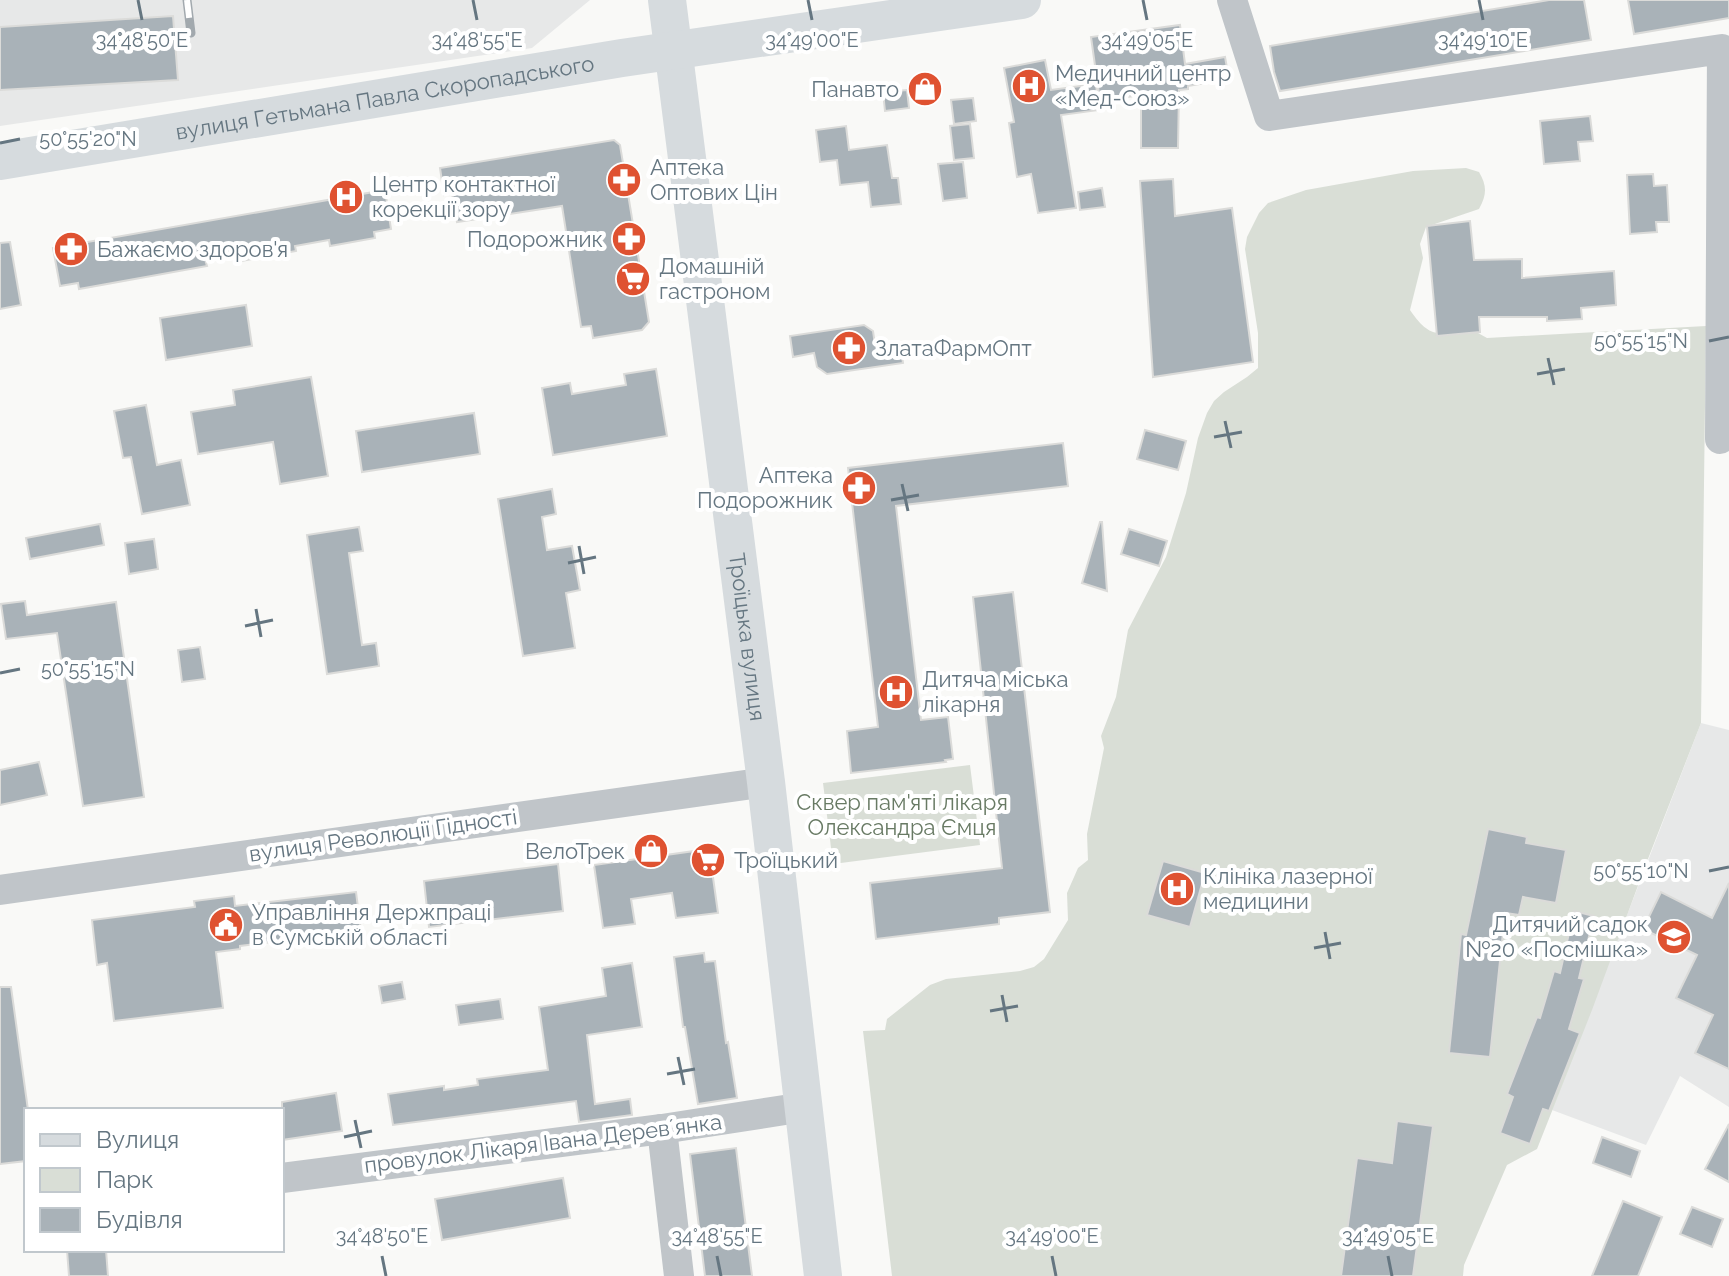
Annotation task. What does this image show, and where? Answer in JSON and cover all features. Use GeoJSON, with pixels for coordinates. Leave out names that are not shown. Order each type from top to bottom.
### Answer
{"type":"FeatureCollection","features":[{"type":"Feature","properties":{"kind":"main road","name":"Троїцька вулиця"},"geometry":{"type":"LineString","coordinates":[[667,0],[766,782],[823,1276]]}},
{"type":"Feature","properties":{"kind":"main road","name":"вулиця Гетьмана Павла Скоропадського"},"geometry":{"type":"LineString","coordinates":[[0,161],[673,51],[1022,0]]}},
{"type":"Feature","properties":{"kind":"street"},"geometry":{"type":"LineString","coordinates":[[1232,0],[1269,116],[1722,49],[1720,439]]}},
{"type":"Feature","properties":{"kind":"street","name":"вулиця Революції Гідності"},"geometry":{"type":"LineString","coordinates":[[0,890],[766,782]]}},
{"type":"Feature","properties":{"kind":"street","name":"провулок Лікаря Івана Деревʼянка"},"geometry":{"type":"LineString","coordinates":[[284,1178],[662,1129],[804,1107]]}},
{"type":"Feature","properties":{"kind":"street"},"geometry":{"type":"LineString","coordinates":[[662,1129],[679,1276]]}},
{"type":"Feature","properties":{"kind":"shaded area"},"geometry":{"type":"Polygon","coordinates":[[[0,0],[590,0],[532,48],[0,126],[0,0]]]}},
{"type":"Feature","properties":{"kind":"shaded area","name":"Дитячий садок №20 «Посмішка»"},"geometry":{"type":"Polygon","coordinates":[[[1701,723],[1729,730],[1729,1107],[1680,1076],[1646,1145],[1552,1110],[1701,723]]]}},
{"type":"Feature","properties":{"kind":"green space"},"geometry":{"type":"Polygon","coordinates":[[[1466,168],[1479,172],[1484,182],[1485,194],[1479,209],[1426,227],[1420,244],[1423,258],[1410,310],[1429,330],[1442,333],[1469,328],[1487,338],[1706,326],[1701,723],[1537,1149],[1507,1165],[1464,1265],[1463,1276],[892,1276],[863,1031],[885,1030],[887,1019],[930,985],[946,979],[1034,967],[1044,959],[1068,920],[1067,893],[1078,868],[1088,860],[1087,834],[1104,748],[1101,736],[1116,697],[1128,630],[1166,557],[1207,413],[1224,392],[1258,368],[1258,333],[1245,249],[1247,237],[1259,213],[1268,203],[1306,190],[1413,171],[1466,168]]]}},
{"type":"Feature","properties":{"kind":"green space","name":"Сквер пам'яті лікаря Олександра Ємця"},"geometry":{"type":"Polygon","coordinates":[[[970,765],[980,845],[833,864],[823,783],[970,765]]]}},
{"type":"Feature","properties":{"kind":"building"},"geometry":{"type":"Polygon","coordinates":[[[1549,0],[1584,0],[1591,40],[1280,91],[1274,72],[1270,46],[1549,0]]]}},
{"type":"Feature","properties":{"kind":"building"},"geometry":{"type":"Polygon","coordinates":[[[1628,0],[1729,0],[1729,18],[1634,34],[1628,0]]]}},
{"type":"Feature","properties":{"kind":"building"},"geometry":{"type":"Polygon","coordinates":[[[173,16],[178,80],[0,90],[0,27],[173,16]]]}},
{"type":"Feature","properties":{"kind":"building"},"geometry":{"type":"Polygon","coordinates":[[[1180,25],[1185,64],[1225,57],[1229,79],[1179,90],[1178,148],[1141,148],[1141,95],[1100,101],[1091,37],[1180,25]]]}},
{"type":"Feature","properties":{"kind":"building"},"geometry":{"type":"Polygon","coordinates":[[[1045,60],[1051,90],[1096,84],[1099,110],[1061,115],[1076,208],[1038,213],[1031,174],[1017,177],[1009,123],[1014,122],[1004,68],[1045,60]]]}},
{"type":"Feature","properties":{"kind":"building"},"geometry":{"type":"Polygon","coordinates":[[[907,90],[909,108],[885,111],[883,92],[907,90]]]}},
{"type":"Feature","properties":{"kind":"building"},"geometry":{"type":"Polygon","coordinates":[[[973,98],[976,121],[954,124],[951,100],[973,98]]]}},
{"type":"Feature","properties":{"kind":"building"},"geometry":{"type":"Polygon","coordinates":[[[1590,116],[1593,141],[1578,142],[1580,161],[1544,164],[1540,121],[1590,116]]]}},
{"type":"Feature","properties":{"kind":"building"},"geometry":{"type":"Polygon","coordinates":[[[970,124],[974,158],[954,160],[950,126],[970,124]]]}},
{"type":"Feature","properties":{"kind":"building"},"geometry":{"type":"Polygon","coordinates":[[[846,126],[849,150],[887,145],[892,178],[898,178],[901,204],[871,207],[868,182],[840,185],[837,160],[820,162],[816,130],[846,126]]]}},
{"type":"Feature","properties":{"kind":"building"},"geometry":{"type":"Polygon","coordinates":[[[614,140],[620,145],[649,322],[642,330],[593,338],[591,326],[581,327],[562,206],[457,222],[452,193],[444,195],[440,168],[614,140]]]}},
{"type":"Feature","properties":{"kind":"building"},"geometry":{"type":"Polygon","coordinates":[[[963,162],[967,198],[943,201],[938,164],[963,162]]]}},
{"type":"Feature","properties":{"kind":"building"},"geometry":{"type":"Polygon","coordinates":[[[1653,174],[1654,186],[1667,185],[1669,222],[1656,222],[1657,232],[1630,234],[1627,175],[1653,174]]]}},
{"type":"Feature","properties":{"kind":"building"},"geometry":{"type":"Polygon","coordinates":[[[1173,179],[1175,216],[1232,208],[1253,362],[1153,377],[1140,181],[1173,179]]]}},
{"type":"Feature","properties":{"kind":"building"},"geometry":{"type":"Polygon","coordinates":[[[1102,188],[1105,207],[1080,210],[1078,192],[1102,188]]]}},
{"type":"Feature","properties":{"kind":"building"},"geometry":{"type":"Polygon","coordinates":[[[385,190],[391,229],[374,232],[375,238],[330,246],[329,240],[295,246],[296,251],[241,261],[239,253],[205,259],[207,266],[79,289],[78,283],[60,286],[53,248],[385,190]]]}},
{"type":"Feature","properties":{"kind":"building"},"geometry":{"type":"Polygon","coordinates":[[[1470,221],[1474,260],[1522,259],[1522,278],[1614,271],[1616,305],[1581,308],[1582,319],[1547,321],[1547,317],[1479,317],[1480,332],[1437,336],[1427,226],[1470,221]]]}},
{"type":"Feature","properties":{"kind":"building"},"geometry":{"type":"Polygon","coordinates":[[[10,242],[21,305],[0,309],[0,243],[10,242]]]}},
{"type":"Feature","properties":{"kind":"building"},"geometry":{"type":"Polygon","coordinates":[[[246,305],[252,346],[166,360],[160,318],[246,305]]]}},
{"type":"Feature","properties":{"kind":"building","name":"ЗлатаФармОпт"},"geometry":{"type":"Polygon","coordinates":[[[864,325],[873,331],[875,345],[900,342],[903,363],[827,374],[817,367],[814,353],[793,357],[790,336],[864,325]]]}},
{"type":"Feature","properties":{"kind":"building"},"geometry":{"type":"Polygon","coordinates":[[[656,369],[667,436],[553,455],[542,388],[570,383],[572,394],[626,385],[624,374],[656,369]]]}},
{"type":"Feature","properties":{"kind":"building"},"geometry":{"type":"Polygon","coordinates":[[[311,377],[328,476],[280,484],[273,442],[198,454],[191,412],[235,405],[233,390],[311,377]]]}},
{"type":"Feature","properties":{"kind":"building"},"geometry":{"type":"Polygon","coordinates":[[[146,405],[157,465],[181,460],[190,505],[142,514],[131,457],[123,458],[114,411],[146,405]]]}},
{"type":"Feature","properties":{"kind":"building"},"geometry":{"type":"Polygon","coordinates":[[[474,413],[480,454],[362,472],[356,431],[474,413]]]}},
{"type":"Feature","properties":{"kind":"building"},"geometry":{"type":"Polygon","coordinates":[[[1145,430],[1186,441],[1178,470],[1137,459],[1145,430]]]}},
{"type":"Feature","properties":{"kind":"building"},"geometry":{"type":"Polygon","coordinates":[[[1063,443],[1068,486],[896,506],[921,720],[948,717],[953,759],[851,773],[847,731],[878,727],[848,468],[1063,443]]]}},
{"type":"Feature","properties":{"kind":"building"},"geometry":{"type":"Polygon","coordinates":[[[552,489],[556,514],[542,517],[547,550],[572,546],[580,590],[566,593],[575,648],[523,656],[498,499],[552,489]]]}},
{"type":"Feature","properties":{"kind":"building"},"geometry":{"type":"Polygon","coordinates":[[[1102,522],[1107,591],[1082,583],[1102,522]]]}},
{"type":"Feature","properties":{"kind":"building"},"geometry":{"type":"Polygon","coordinates":[[[100,524],[104,545],[30,559],[26,538],[100,524]]]}},
{"type":"Feature","properties":{"kind":"building"},"geometry":{"type":"Polygon","coordinates":[[[359,527],[363,551],[349,553],[362,645],[376,643],[379,666],[327,674],[307,535],[359,527]]]}},
{"type":"Feature","properties":{"kind":"building"},"geometry":{"type":"Polygon","coordinates":[[[1129,529],[1167,541],[1159,566],[1121,554],[1129,529]]]}},
{"type":"Feature","properties":{"kind":"building"},"geometry":{"type":"Polygon","coordinates":[[[154,539],[158,569],[129,574],[125,543],[154,539]]]}},
{"type":"Feature","properties":{"kind":"building"},"geometry":{"type":"Polygon","coordinates":[[[1013,592],[1050,912],[999,918],[999,924],[876,939],[870,883],[1002,868],[973,597],[1013,592]]]}},
{"type":"Feature","properties":{"kind":"building"},"geometry":{"type":"Polygon","coordinates":[[[25,601],[27,615],[116,602],[144,797],[83,806],[57,633],[6,639],[1,604],[25,601]]]}},
{"type":"Feature","properties":{"kind":"building"},"geometry":{"type":"Polygon","coordinates":[[[200,647],[205,679],[182,682],[178,650],[200,647]]]}},
{"type":"Feature","properties":{"kind":"building"},"geometry":{"type":"Polygon","coordinates":[[[39,762],[47,795],[0,805],[0,770],[39,762]]]}},
{"type":"Feature","properties":{"kind":"building"},"geometry":{"type":"Polygon","coordinates":[[[1488,829],[1527,837],[1526,843],[1566,850],[1556,903],[1523,897],[1519,915],[1505,913],[1490,1057],[1449,1053],[1461,934],[1466,935],[1488,829]]]}},
{"type":"Feature","properties":{"kind":"building"},"geometry":{"type":"Polygon","coordinates":[[[709,849],[718,913],[676,918],[672,893],[631,899],[635,924],[603,928],[594,865],[709,849]]]}},
{"type":"Feature","properties":{"kind":"building","name":"Клініка лазерної медицини"},"geometry":{"type":"Polygon","coordinates":[[[1163,861],[1205,873],[1190,927],[1147,915],[1163,861]]]}},
{"type":"Feature","properties":{"kind":"building"},"geometry":{"type":"Polygon","coordinates":[[[558,864],[563,911],[429,927],[424,881],[558,864]]]}},
{"type":"Feature","properties":{"kind":"building"},"geometry":{"type":"Polygon","coordinates":[[[1729,883],[1729,1069],[1695,1053],[1713,1015],[1676,998],[1697,955],[1643,929],[1661,892],[1712,918],[1729,883]]]}},
{"type":"Feature","properties":{"kind":"building","name":"Управління Держпраці в Сумській області"},"geometry":{"type":"Polygon","coordinates":[[[356,892],[361,931],[240,946],[240,949],[216,952],[223,1008],[114,1021],[107,963],[97,965],[92,920],[195,907],[194,901],[234,896],[235,906],[356,892]]]}},
{"type":"Feature","properties":{"kind":"building"},"geometry":{"type":"Polygon","coordinates":[[[1574,911],[1594,916],[1579,978],[1584,979],[1569,1029],[1580,1033],[1549,1111],[1543,1109],[1530,1144],[1500,1133],[1513,1097],[1507,1094],[1537,1017],[1540,1018],[1554,971],[1560,973],[1574,911]]]}},
{"type":"Feature","properties":{"kind":"building"},"geometry":{"type":"Polygon","coordinates":[[[704,953],[705,962],[715,961],[737,1098],[698,1104],[674,957],[704,953]]]}},
{"type":"Feature","properties":{"kind":"building"},"geometry":{"type":"Polygon","coordinates":[[[632,963],[642,1027],[587,1035],[595,1104],[630,1099],[632,1115],[579,1122],[576,1101],[393,1125],[388,1094],[478,1085],[477,1079],[548,1070],[539,1007],[606,996],[602,968],[632,963]]]}},
{"type":"Feature","properties":{"kind":"building"},"geometry":{"type":"Polygon","coordinates":[[[402,982],[405,999],[382,1003],[379,986],[402,982]]]}},
{"type":"Feature","properties":{"kind":"building"},"geometry":{"type":"Polygon","coordinates":[[[0,987],[11,987],[28,1108],[24,1108],[24,1161],[0,1164],[0,987]]]}},
{"type":"Feature","properties":{"kind":"building"},"geometry":{"type":"Polygon","coordinates":[[[500,999],[503,1019],[459,1025],[456,1005],[500,999]]]}},
{"type":"Feature","properties":{"kind":"building"},"geometry":{"type":"Polygon","coordinates":[[[336,1093],[342,1131],[284,1140],[282,1102],[336,1093]]]}},
{"type":"Feature","properties":{"kind":"building"},"geometry":{"type":"Polygon","coordinates":[[[1397,1121],[1433,1126],[1413,1276],[1341,1276],[1357,1158],[1392,1163],[1397,1121]]]}},
{"type":"Feature","properties":{"kind":"building"},"geometry":{"type":"Polygon","coordinates":[[[1729,1124],[1729,1182],[1705,1169],[1729,1124]]]}},
{"type":"Feature","properties":{"kind":"building"},"geometry":{"type":"Polygon","coordinates":[[[1602,1137],[1640,1151],[1631,1177],[1593,1163],[1602,1137]]]}},
{"type":"Feature","properties":{"kind":"building"},"geometry":{"type":"Polygon","coordinates":[[[736,1148],[752,1276],[705,1276],[690,1154],[736,1148]]]}},
{"type":"Feature","properties":{"kind":"building"},"geometry":{"type":"Polygon","coordinates":[[[563,1178],[570,1218],[442,1240],[435,1199],[563,1178]]]}},
{"type":"Feature","properties":{"kind":"building"},"geometry":{"type":"Polygon","coordinates":[[[1623,1201],[1662,1217],[1638,1276],[1592,1276],[1623,1201]]]}},
{"type":"Feature","properties":{"kind":"building"},"geometry":{"type":"Polygon","coordinates":[[[1692,1207],[1723,1219],[1712,1247],[1680,1234],[1692,1207]]]}},
{"type":"Feature","properties":{"kind":"building"},"geometry":{"type":"Polygon","coordinates":[[[67,1252],[106,1252],[108,1276],[69,1276],[67,1252]]]}},
{"type":"Feature","properties":{"kind":"railway"},"geometry":{"type":"LineString","coordinates":[[187,0],[191,33]]}},
{"type":"Feature","properties":{"kind":"place","name":"Медичний центр «Мед-Союз»"},"geometry":{"type":"Point","coordinates":[1029,86]}},
{"type":"Feature","properties":{"kind":"place","name":"Панавто"},"geometry":{"type":"Point","coordinates":[925,89]}},
{"type":"Feature","properties":{"kind":"place","name":"Аптека Оптових Цін"},"geometry":{"type":"Point","coordinates":[624,180]}},
{"type":"Feature","properties":{"kind":"place","name":"Центр контактної корекції зору"},"geometry":{"type":"Point","coordinates":[346,197]}},
{"type":"Feature","properties":{"kind":"place","name":"Подорожник"},"geometry":{"type":"Point","coordinates":[629,239]}},
{"type":"Feature","properties":{"kind":"place","name":"Бажаємо здоров'я"},"geometry":{"type":"Point","coordinates":[71,249]}},
{"type":"Feature","properties":{"kind":"place","name":"Домашній гастроном"},"geometry":{"type":"Point","coordinates":[633,279]}},
{"type":"Feature","properties":{"kind":"place","name":"ЗлатаФармОпт"},"geometry":{"type":"Point","coordinates":[849,348]}},
{"type":"Feature","properties":{"kind":"place","name":"Аптека Подорожник"},"geometry":{"type":"Point","coordinates":[859,488]}},
{"type":"Feature","properties":{"kind":"place","name":"Дитяча міська лікарня"},"geometry":{"type":"Point","coordinates":[896,692]}},
{"type":"Feature","properties":{"kind":"place","name":"ВелоТрек"},"geometry":{"type":"Point","coordinates":[651,851]}},
{"type":"Feature","properties":{"kind":"place","name":"Троїцький"},"geometry":{"type":"Point","coordinates":[708,860]}},
{"type":"Feature","properties":{"kind":"place","name":"Клініка лазерної медицини"},"geometry":{"type":"Point","coordinates":[1177,889]}},
{"type":"Feature","properties":{"kind":"place","name":"Управління Держпраці в Сумській області"},"geometry":{"type":"Point","coordinates":[226,925]}},
{"type":"Feature","properties":{"kind":"place","name":"Дитячий садок №20 «Посмішка»"},"geometry":{"type":"Point","coordinates":[1674,937]}}]}
